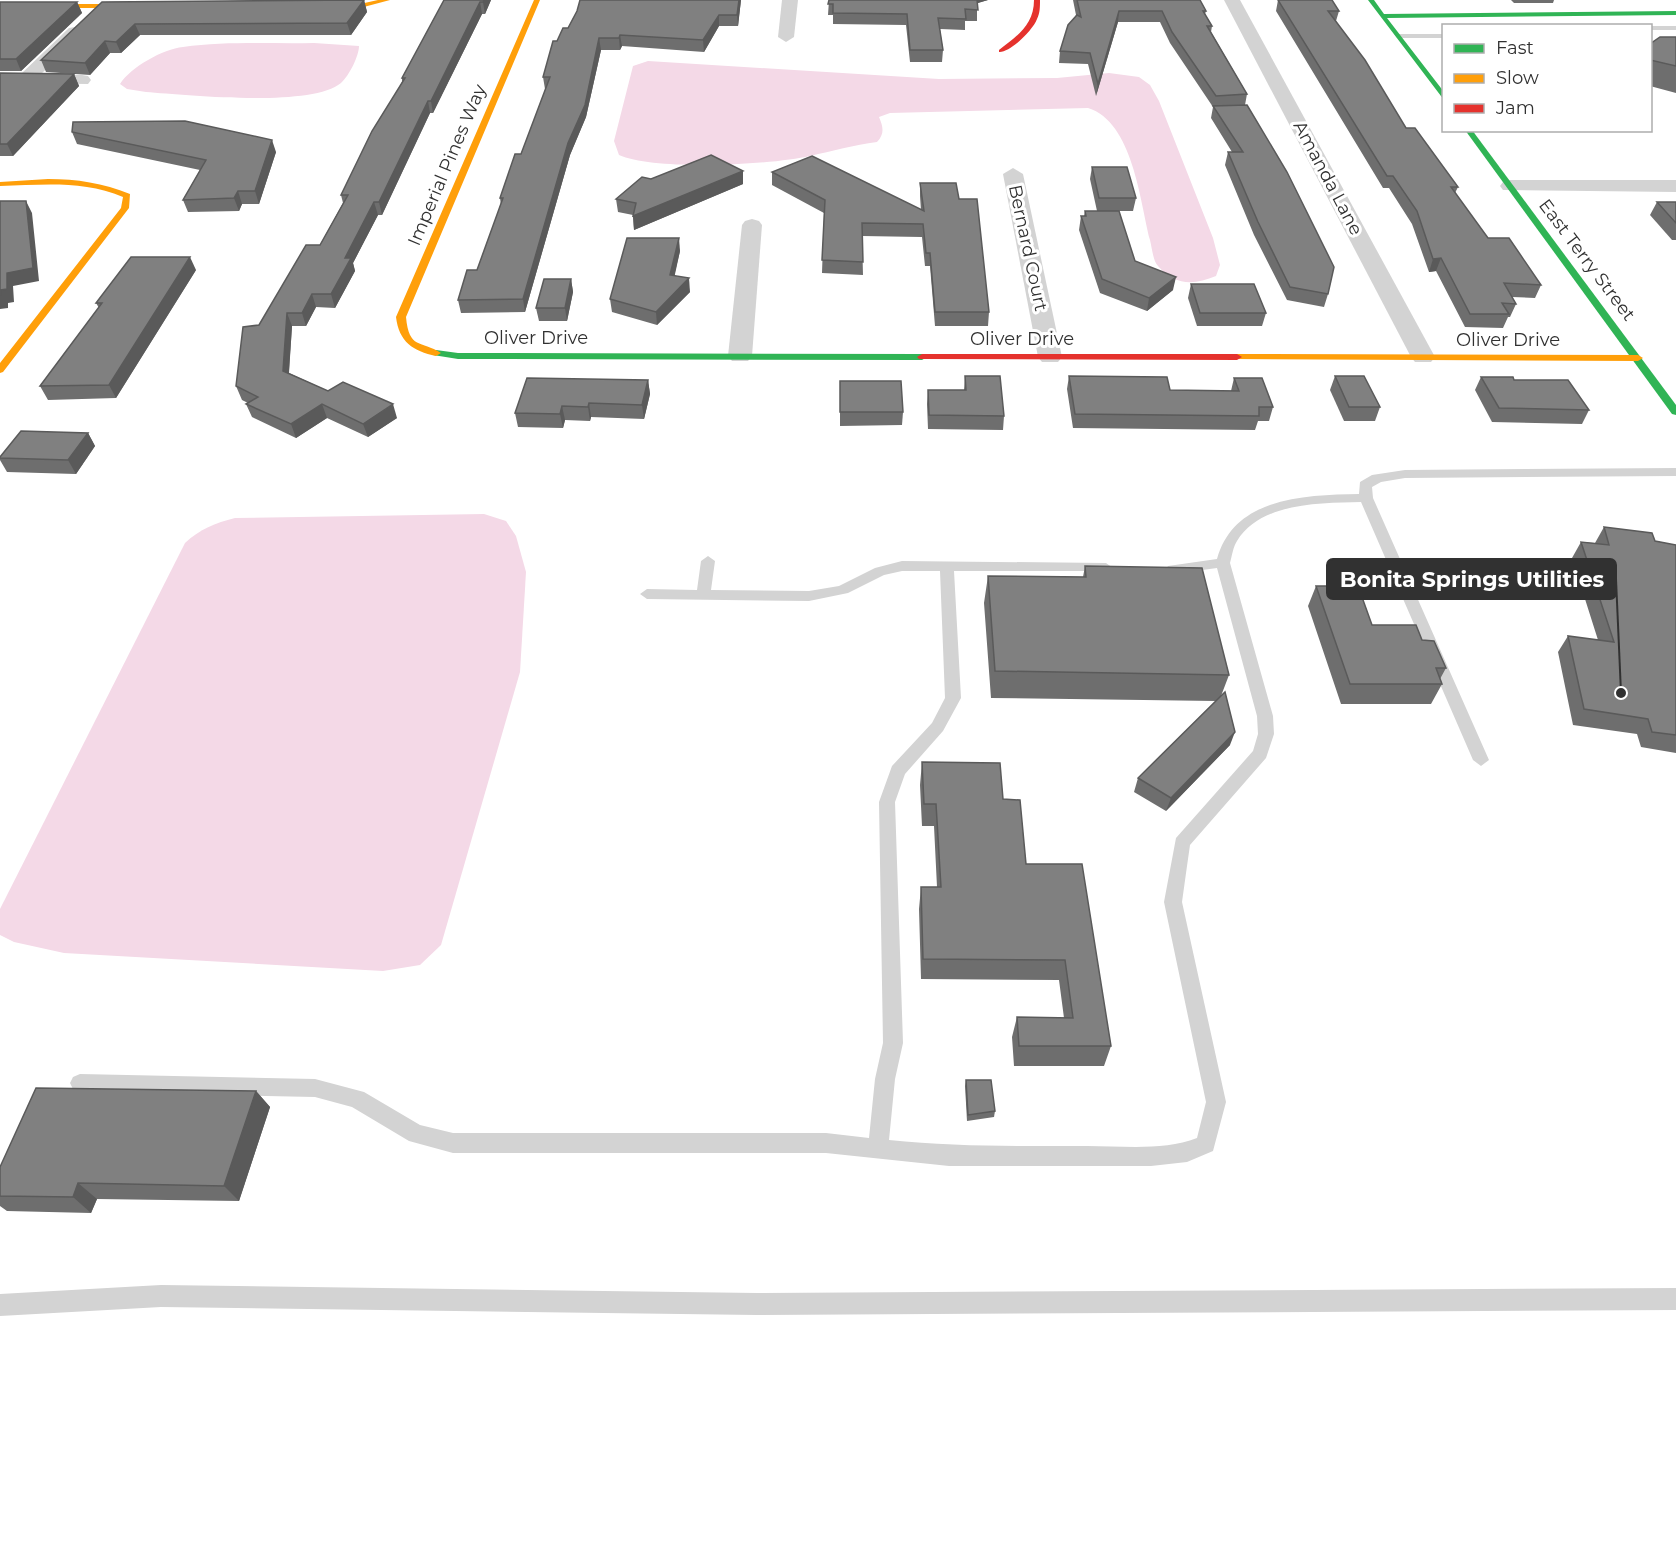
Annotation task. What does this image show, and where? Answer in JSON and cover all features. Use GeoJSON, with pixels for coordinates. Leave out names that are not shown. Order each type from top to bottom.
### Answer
{"type":"FeatureCollection","features":[{"type":"Feature","properties":{"kind":"street","name":"Imperial Pines Way"},"geometry":{"type":"LineString","coordinates":[[408,344],[400,331],[401,317],[537,0]]}},
{"type":"Feature","properties":{"kind":"street"},"geometry":{"type":"LineString","coordinates":[[786,37],[790,0]]}},
{"type":"Feature","properties":{"kind":"street"},"geometry":{"type":"LineString","coordinates":[[1000,51],[1035,21],[1039,14],[1037,0]]}},
{"type":"Feature","properties":{"kind":"street","name":"Amanda Lane"},"geometry":{"type":"LineString","coordinates":[[1232,0],[1423,357]]}},
{"type":"Feature","properties":{"kind":"street"},"geometry":{"type":"LineString","coordinates":[[1370,0],[1442,97]]}},
{"type":"Feature","properties":{"kind":"street"},"geometry":{"type":"LineString","coordinates":[[301,6],[383,2]]}},
{"type":"Feature","properties":{"kind":"street"},"geometry":{"type":"LineString","coordinates":[[0,6],[159,6]]}},
{"type":"Feature","properties":{"kind":"street"},"geometry":{"type":"LineString","coordinates":[[27,78],[102,6]]}},
{"type":"Feature","properties":{"kind":"street"},"geometry":{"type":"LineString","coordinates":[[1382,16],[1676,13]]}},
{"type":"Feature","properties":{"kind":"street"},"geometry":{"type":"LineString","coordinates":[[0,78],[82,80]]}},
{"type":"Feature","properties":{"kind":"street","name":"East Terry Street"},"geometry":{"type":"LineString","coordinates":[[1470,132],[1676,412]]}},
{"type":"Feature","properties":{"kind":"street","name":"Bernard Court"},"geometry":{"type":"LineString","coordinates":[[1013,174],[1050,357]]}},
{"type":"Feature","properties":{"kind":"street"},"geometry":{"type":"LineString","coordinates":[[0,184],[99,184],[116,189],[127,196],[125,208],[9,349],[0,370]]}},
{"type":"Feature","properties":{"kind":"street"},"geometry":{"type":"LineString","coordinates":[[1510,186],[1676,186]]}},
{"type":"Feature","properties":{"kind":"street"},"geometry":{"type":"LineString","coordinates":[[740,356],[752,225]]}},
{"type":"Feature","properties":{"kind":"street","name":"Oliver Drive"},"geometry":{"type":"LineString","coordinates":[[408,344],[431,353],[458,356],[1638,358]]}},
{"type":"Feature","properties":{"kind":"lane"},"geometry":{"type":"LineString","coordinates":[[1652,28],[1676,28]]}},
{"type":"Feature","properties":{"kind":"lane"},"geometry":{"type":"LineString","coordinates":[[1397,36],[1442,36]]}},
{"type":"Feature","properties":{"kind":"lane"},"geometry":{"type":"LineString","coordinates":[[1481,760],[1366,498],[1365,485],[1377,478],[1405,474],[1676,472]]}},
{"type":"Feature","properties":{"kind":"lane"},"geometry":{"type":"LineString","coordinates":[[80,1083],[315,1088],[357,1099],[416,1134],[453,1143],[764,1145],[826,1143],[949,1156],[1151,1156],[1187,1152],[1206,1144],[1216,1102],[1173,902],[1178,866],[1182,843],[1260,754],[1266,734],[1265,716],[1223,563],[1224,552],[1236,533],[1269,509],[1308,500],[1366,498]]}},
{"type":"Feature","properties":{"kind":"lane"},"geometry":{"type":"LineString","coordinates":[[703,595],[708,561]]}},
{"type":"Feature","properties":{"kind":"lane"},"geometry":{"type":"LineString","coordinates":[[1154,569],[1193,568],[1223,563]]}},
{"type":"Feature","properties":{"kind":"lane"},"geometry":{"type":"LineString","coordinates":[[647,594],[809,596],[843,590],[880,571],[902,566],[1119,568]]}},
{"type":"Feature","properties":{"kind":"lane"},"geometry":{"type":"LineString","coordinates":[[878,1147],[885,1079],[893,1043],[887,802],[899,768],[941,724],[950,710],[953,698],[946,566]]}},
{"type":"Feature","properties":{"kind":"lane"},"geometry":{"type":"LineString","coordinates":[[0,1305],[161,1296],[757,1304],[1676,1299]]}},
{"type":"Feature","properties":{"kind":"shaded area"},"geometry":{"type":"Polygon","coordinates":[[[314,43],[359,46],[347,76],[341,83],[326,91],[277,98],[217,97],[146,92],[127,89],[120,84],[139,65],[175,48],[216,44],[314,43]]]}},
{"type":"Feature","properties":{"kind":"shaded area"},"geometry":{"type":"Polygon","coordinates":[[[648,61],[939,79],[1057,78],[1109,73],[1139,77],[1150,85],[1159,101],[1213,238],[1220,265],[1216,276],[1200,281],[1185,282],[1164,273],[1156,264],[1138,185],[1125,146],[1115,129],[1103,116],[1088,108],[890,113],[879,117],[882,130],[877,142],[769,162],[713,165],[658,163],[619,155],[614,141],[633,66],[648,61]]]}},
{"type":"Feature","properties":{"kind":"shaded area"},"geometry":{"type":"Polygon","coordinates":[[[484,514],[506,521],[516,536],[526,572],[520,672],[441,945],[420,965],[383,971],[64,953],[14,942],[0,935],[0,909],[185,543],[208,527],[235,518],[484,514]]]}},
{"type":"Feature","properties":{"kind":"building"},"geometry":{"type":"Polygon","coordinates":[[[364,0],[347,23],[135,24],[116,42],[105,41],[85,63],[41,60],[102,2],[364,0]]]}},
{"type":"Feature","properties":{"kind":"building"},"geometry":{"type":"Polygon","coordinates":[[[444,0],[484,0],[480,2],[431,101],[428,101],[379,202],[374,202],[345,258],[351,258],[331,294],[312,294],[302,313],[287,313],[283,371],[328,391],[343,382],[393,404],[363,424],[322,404],[291,424],[246,404],[258,397],[236,386],[243,327],[259,325],[306,245],[320,245],[348,195],[341,195],[372,131],[405,78],[402,78],[444,0]]]}},
{"type":"Feature","properties":{"kind":"building"},"geometry":{"type":"Polygon","coordinates":[[[580,0],[739,0],[737,15],[719,15],[703,40],[620,35],[619,38],[599,38],[585,105],[568,143],[523,299],[458,300],[467,270],[477,270],[503,198],[500,198],[515,154],[521,154],[550,77],[543,77],[553,41],[557,41],[563,28],[568,28],[580,0]]]}},
{"type":"Feature","properties":{"kind":"building"},"geometry":{"type":"Polygon","coordinates":[[[829,0],[977,0],[978,10],[965,9],[966,19],[938,18],[943,50],[910,50],[907,14],[833,13],[833,4],[828,4],[829,0]]]}},
{"type":"Feature","properties":{"kind":"building"},"geometry":{"type":"Polygon","coordinates":[[[1077,0],[1200,0],[1206,11],[1203,11],[1212,26],[1207,26],[1247,94],[1216,96],[1172,32],[1162,11],[1119,11],[1098,84],[1090,53],[1060,51],[1068,25],[1077,15],[1081,17],[1077,0]]]}},
{"type":"Feature","properties":{"kind":"building"},"geometry":{"type":"Polygon","coordinates":[[[1278,0],[1332,0],[1339,11],[1328,11],[1365,60],[1406,128],[1415,128],[1458,187],[1451,187],[1488,238],[1509,238],[1541,285],[1504,283],[1516,304],[1502,303],[1509,314],[1470,314],[1441,258],[1433,259],[1417,211],[1393,176],[1387,176],[1278,0]]]}},
{"type":"Feature","properties":{"kind":"building"},"geometry":{"type":"Polygon","coordinates":[[[0,2],[77,2],[16,59],[0,59],[0,2]]]}},
{"type":"Feature","properties":{"kind":"building"},"geometry":{"type":"Polygon","coordinates":[[[1660,37],[1676,37],[1676,66],[1652,60],[1652,43],[1660,37]]]}},
{"type":"Feature","properties":{"kind":"building"},"geometry":{"type":"Polygon","coordinates":[[[0,73],[74,74],[7,144],[0,144],[0,73]]]}},
{"type":"Feature","properties":{"kind":"building"},"geometry":{"type":"Polygon","coordinates":[[[1247,105],[1287,172],[1334,267],[1328,294],[1290,287],[1258,222],[1228,152],[1243,152],[1213,106],[1247,105]]]}},
{"type":"Feature","properties":{"kind":"building"},"geometry":{"type":"Polygon","coordinates":[[[185,121],[272,140],[255,191],[238,191],[234,198],[183,200],[206,160],[72,132],[73,122],[185,121]]]}},
{"type":"Feature","properties":{"kind":"building"},"geometry":{"type":"Polygon","coordinates":[[[711,155],[743,171],[633,216],[636,203],[616,199],[642,177],[651,179],[711,155]]]}},
{"type":"Feature","properties":{"kind":"building"},"geometry":{"type":"Polygon","coordinates":[[[812,156],[924,211],[920,183],[956,183],[959,199],[977,199],[989,312],[935,312],[930,253],[926,253],[923,224],[862,223],[863,262],[822,260],[825,200],[772,172],[812,156]]]}},
{"type":"Feature","properties":{"kind":"building"},"geometry":{"type":"Polygon","coordinates":[[[1092,167],[1127,167],[1136,198],[1099,198],[1092,167]]]}},
{"type":"Feature","properties":{"kind":"building"},"geometry":{"type":"Polygon","coordinates":[[[0,201],[26,201],[33,268],[7,273],[7,289],[1,290],[1,295],[0,295],[0,201]]]}},
{"type":"Feature","properties":{"kind":"building"},"geometry":{"type":"Polygon","coordinates":[[[1657,202],[1676,202],[1676,223],[1657,202]]]}},
{"type":"Feature","properties":{"kind":"building"},"geometry":{"type":"Polygon","coordinates":[[[1085,211],[1119,211],[1135,261],[1176,277],[1149,298],[1102,279],[1081,216],[1086,216],[1085,211]]]}},
{"type":"Feature","properties":{"kind":"building"},"geometry":{"type":"Polygon","coordinates":[[[627,238],[679,238],[670,275],[689,278],[656,312],[610,299],[627,238]]]}},
{"type":"Feature","properties":{"kind":"building"},"geometry":{"type":"Polygon","coordinates":[[[131,257],[190,257],[109,385],[40,386],[102,303],[96,303],[131,257]]]}},
{"type":"Feature","properties":{"kind":"building"},"geometry":{"type":"Polygon","coordinates":[[[544,279],[571,279],[565,308],[536,308],[544,279]]]}},
{"type":"Feature","properties":{"kind":"building"},"geometry":{"type":"Polygon","coordinates":[[[1191,284],[1254,284],[1266,313],[1200,313],[1191,284]]]}},
{"type":"Feature","properties":{"kind":"building"},"geometry":{"type":"Polygon","coordinates":[[[965,376],[1000,376],[1004,416],[929,415],[928,390],[966,390],[965,376]]]}},
{"type":"Feature","properties":{"kind":"building"},"geometry":{"type":"Polygon","coordinates":[[[1069,376],[1167,377],[1170,390],[1239,391],[1234,378],[1262,378],[1273,407],[1259,407],[1259,416],[1075,414],[1069,376]]]}},
{"type":"Feature","properties":{"kind":"building"},"geometry":{"type":"Polygon","coordinates":[[[1335,376],[1364,376],[1380,407],[1349,407],[1335,376]]]}},
{"type":"Feature","properties":{"kind":"building"},"geometry":{"type":"Polygon","coordinates":[[[1481,377],[1513,377],[1514,380],[1568,380],[1589,410],[1499,408],[1481,377]]]}},
{"type":"Feature","properties":{"kind":"building"},"geometry":{"type":"Polygon","coordinates":[[[527,378],[648,380],[642,405],[589,403],[588,407],[562,406],[560,414],[515,413],[527,378]]]}},
{"type":"Feature","properties":{"kind":"building"},"geometry":{"type":"Polygon","coordinates":[[[840,381],[901,381],[903,412],[840,412],[840,381]]]}},
{"type":"Feature","properties":{"kind":"building"},"geometry":{"type":"Polygon","coordinates":[[[21,431],[88,433],[68,460],[0,458],[21,431]]]}},
{"type":"Feature","properties":{"kind":"building"},"geometry":{"type":"Polygon","coordinates":[[[1604,527],[1652,533],[1655,541],[1676,545],[1676,735],[1652,732],[1648,719],[1584,709],[1568,636],[1614,642],[1581,542],[1609,545],[1604,527]]]}},
{"type":"Feature","properties":{"kind":"building"},"geometry":{"type":"Polygon","coordinates":[[[1085,566],[1202,568],[1229,675],[995,671],[988,576],[1086,577],[1085,566]]]}},
{"type":"Feature","properties":{"kind":"building"},"geometry":{"type":"Polygon","coordinates":[[[1316,586],[1358,586],[1372,625],[1416,625],[1422,640],[1434,641],[1446,668],[1436,668],[1442,684],[1350,684],[1316,586]]]}},
{"type":"Feature","properties":{"kind":"building"},"geometry":{"type":"Polygon","coordinates":[[[1225,692],[1235,732],[1171,798],[1138,778],[1225,692]]]}},
{"type":"Feature","properties":{"kind":"building"},"geometry":{"type":"Polygon","coordinates":[[[922,762],[1000,763],[1003,799],[1020,800],[1026,864],[1082,864],[1111,1046],[1019,1046],[1017,1017],[1073,1018],[1065,960],[923,959],[921,887],[941,887],[936,804],[924,804],[922,762]]]}},
{"type":"Feature","properties":{"kind":"building"},"geometry":{"type":"Polygon","coordinates":[[[966,1080],[991,1080],[995,1111],[968,1115],[966,1080]]]}},
{"type":"Feature","properties":{"kind":"building"},"geometry":{"type":"Polygon","coordinates":[[[36,1088],[256,1091],[224,1186],[78,1183],[73,1197],[0,1196],[0,1167],[36,1088]]]}},
{"type":"Feature","properties":{"kind":"traffic: fast"},"geometry":{"type":"LineString","coordinates":[[1371,1],[1442,95]]}},
{"type":"Feature","properties":{"kind":"traffic: fast"},"geometry":{"type":"LineString","coordinates":[[1382,16],[1676,13]]}},
{"type":"Feature","properties":{"kind":"traffic: fast"},"geometry":{"type":"LineString","coordinates":[[1469,132],[1676,412]]}},
{"type":"Feature","properties":{"kind":"traffic: fast"},"geometry":{"type":"LineString","coordinates":[[436,353],[458,356],[922,357]]}},
{"type":"Feature","properties":{"kind":"traffic: slow"},"geometry":{"type":"LineString","coordinates":[[320,7],[360,6],[387,0]]}},
{"type":"Feature","properties":{"kind":"traffic: slow"},"geometry":{"type":"LineString","coordinates":[[436,353],[421,349],[407,338],[401,317],[537,0]]}},
{"type":"Feature","properties":{"kind":"traffic: slow"},"geometry":{"type":"LineString","coordinates":[[0,6],[142,6]]}},
{"type":"Feature","properties":{"kind":"traffic: slow"},"geometry":{"type":"LineString","coordinates":[[0,184],[81,183],[112,189],[127,196],[125,208],[0,370]]}},
{"type":"Feature","properties":{"kind":"traffic: slow"},"geometry":{"type":"LineString","coordinates":[[1237,357],[1638,358]]}},
{"type":"Feature","properties":{"kind":"traffic: jam"},"geometry":{"type":"LineString","coordinates":[[1001,51],[1021,36],[1032,24],[1037,9],[1037,0]]}},
{"type":"Feature","properties":{"kind":"traffic: jam"},"geometry":{"type":"LineString","coordinates":[[922,357],[1237,357]]}},
{"type":"Feature","properties":{"kind":"place","name":"Bonita Springs Utilities"},"geometry":{"type":"Point","coordinates":[1621,693]}}]}
